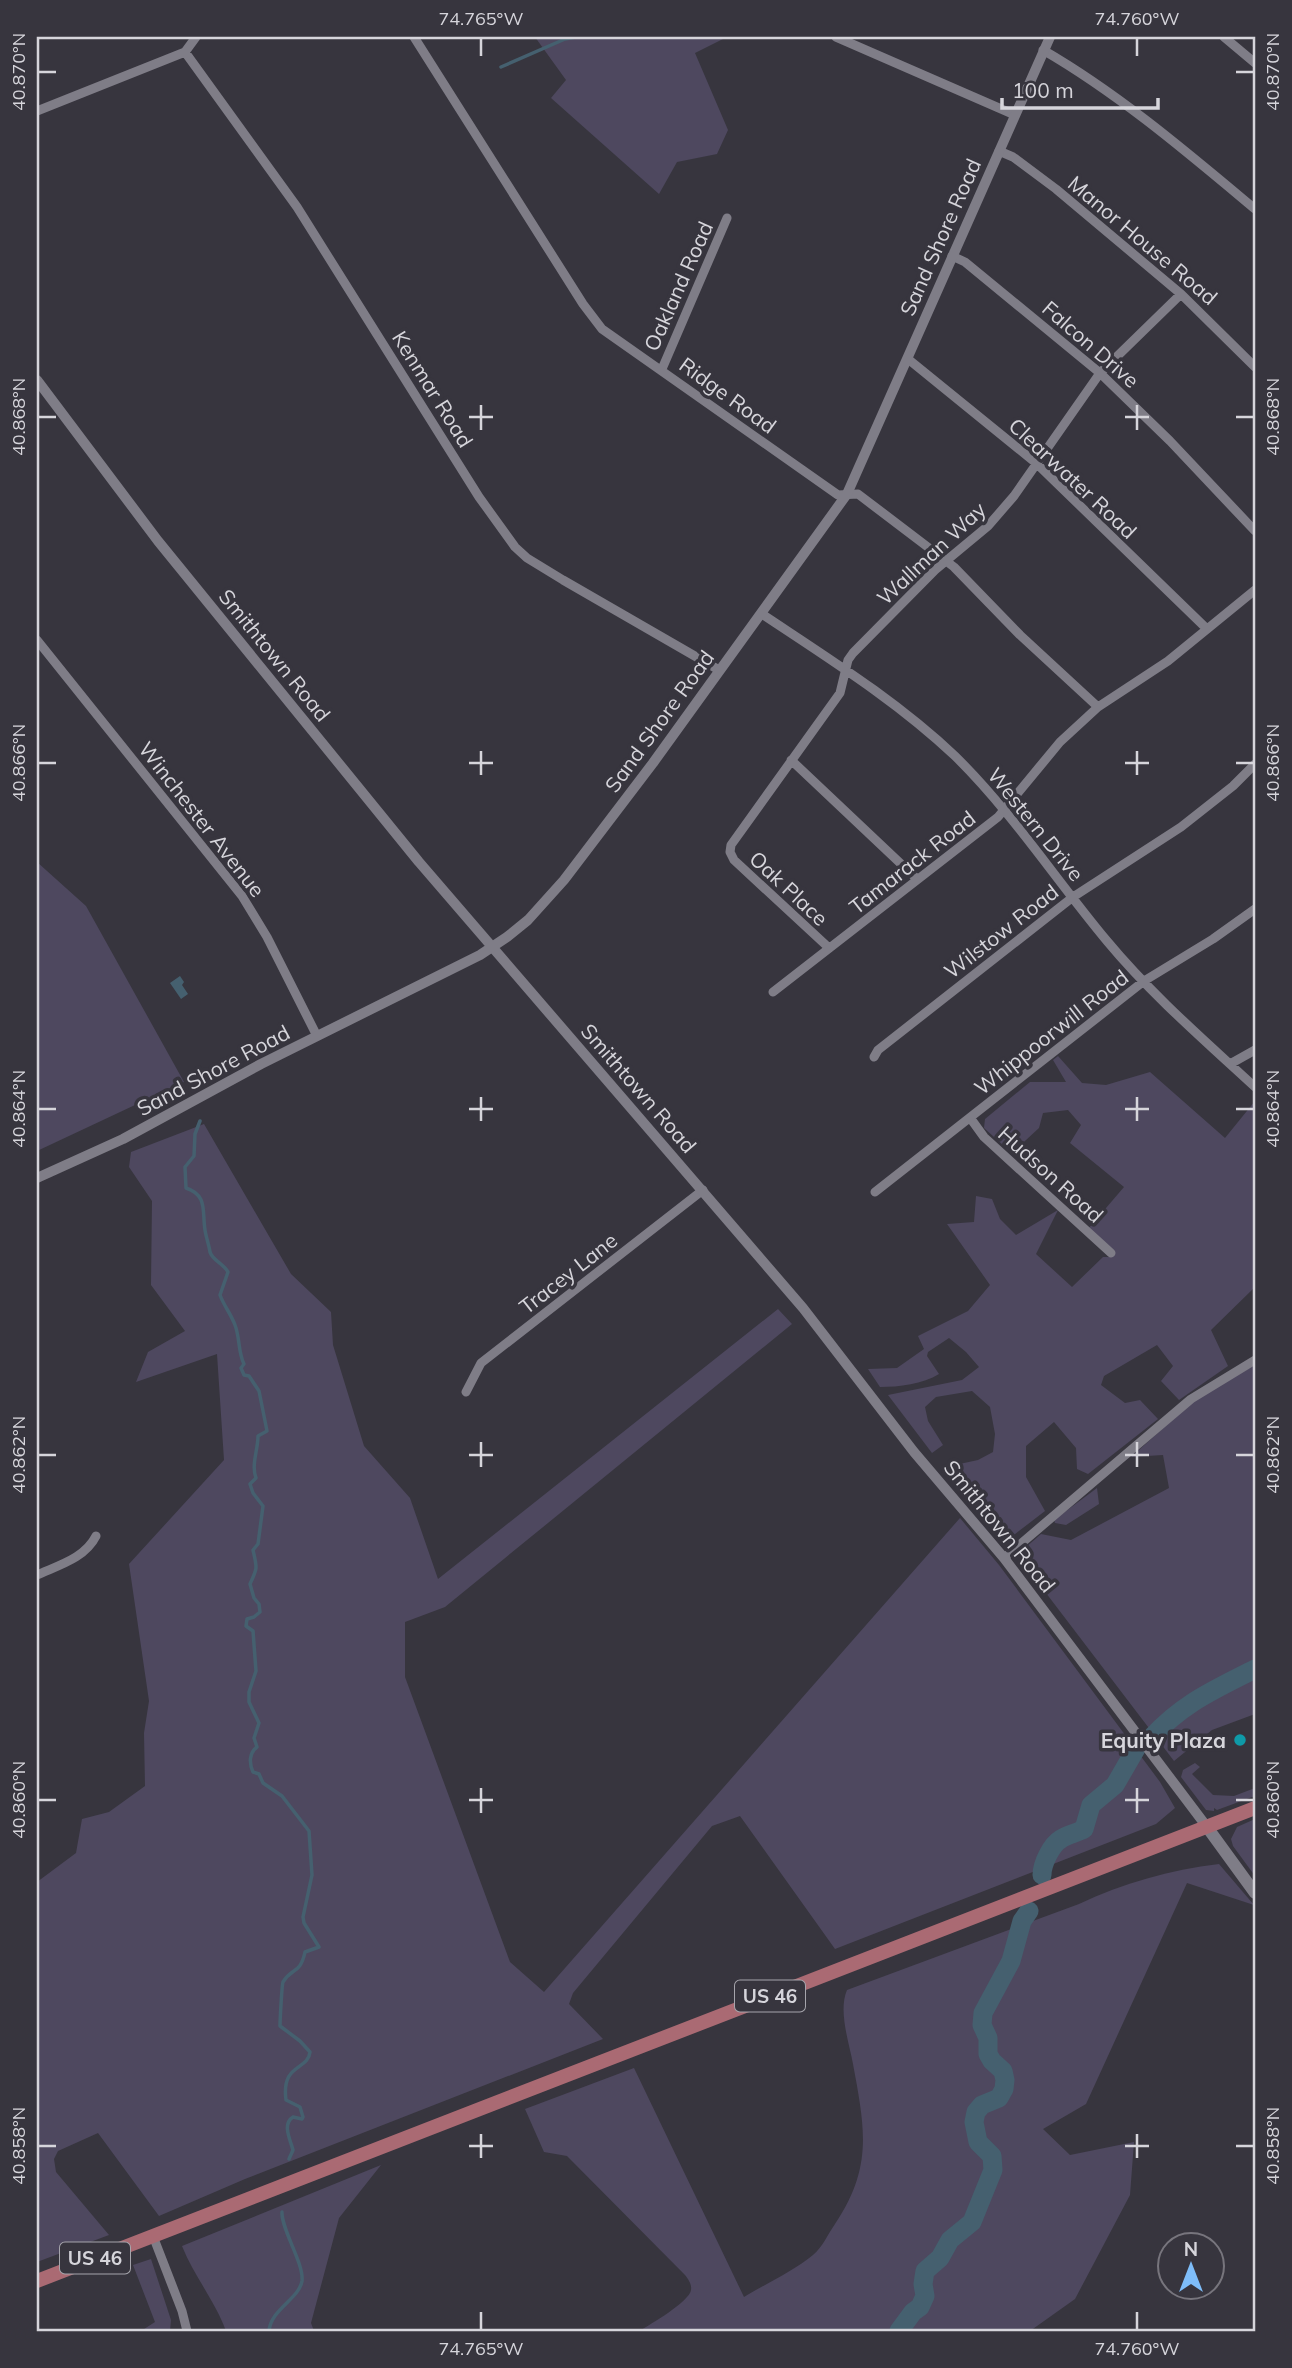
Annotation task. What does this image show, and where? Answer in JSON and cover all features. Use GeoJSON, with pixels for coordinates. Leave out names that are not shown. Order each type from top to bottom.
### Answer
{"type":"FeatureCollection","features":[{"type":"Feature","properties":{"kind":"main road","name":"US 46"},"geometry":{"type":"LineString","coordinates":[[37,2281],[1255,1808]]}},
{"type":"Feature","properties":{"kind":"main road"},"geometry":{"type":"LineString","coordinates":[[1207,1826],[1255,1893]]}},
{"type":"Feature","properties":{"kind":"street"},"geometry":{"type":"LineString","coordinates":[[37,111],[185,52],[195,37]]}},
{"type":"Feature","properties":{"kind":"street","name":"Ridge Road"},"geometry":{"type":"LineString","coordinates":[[414,37],[596,322],[614,338],[662,369],[690,392],[838,495],[858,494],[963,576],[1020,635],[1098,707]]}},
{"type":"Feature","properties":{"kind":"street"},"geometry":{"type":"LineString","coordinates":[[836,37],[1015,115]]}},
{"type":"Feature","properties":{"kind":"street","name":"Sand Shore Road"},"geometry":{"type":"LineString","coordinates":[[37,1178],[124,1139],[317,1036],[491,948],[527,920],[556,890],[653,763],[847,495],[1050,37]]}},
{"type":"Feature","properties":{"kind":"street"},"geometry":{"type":"LineString","coordinates":[[1224,37],[1255,63]]}},
{"type":"Feature","properties":{"kind":"street"},"geometry":{"type":"LineString","coordinates":[[1043,50],[1071,66],[1114,97],[1255,209]]}},
{"type":"Feature","properties":{"kind":"street","name":"Kenmar Road"},"geometry":{"type":"LineString","coordinates":[[185,52],[297,206],[479,497],[515,547],[527,558],[563,580],[719,670]]}},
{"type":"Feature","properties":{"kind":"street","name":"Manor House Road"},"geometry":{"type":"LineString","coordinates":[[999,151],[1013,157],[1056,189],[1181,294],[1255,366]]}},
{"type":"Feature","properties":{"kind":"street","name":"Oakland Road"},"geometry":{"type":"LineString","coordinates":[[662,369],[727,218]]}},
{"type":"Feature","properties":{"kind":"street","name":"Falcon Drive"},"geometry":{"type":"LineString","coordinates":[[953,256],[976,270],[1101,373],[1255,531]]}},
{"type":"Feature","properties":{"kind":"street","name":"Wallman Way"},"geometry":{"type":"LineString","coordinates":[[730,852],[731,845],[840,693],[848,660],[853,653],[945,561],[988,526],[1014,496],[1101,373],[1181,294]]}},
{"type":"Feature","properties":{"kind":"street","name":"Clearwater Road"},"geometry":{"type":"LineString","coordinates":[[908,359],[1036,463],[1207,629]]}},
{"type":"Feature","properties":{"kind":"street","name":"Smithtown Road"},"geometry":{"type":"LineString","coordinates":[[37,380],[158,541],[491,948],[803,1308],[914,1452],[1004,1558],[1207,1826]]}},
{"type":"Feature","properties":{"kind":"street","name":"Tamarack Road"},"geometry":{"type":"LineString","coordinates":[[773,992],[1005,810],[1060,741],[1098,707],[1168,662],[1255,590]]}},
{"type":"Feature","properties":{"kind":"street","name":"Western Drive"},"geometry":{"type":"LineString","coordinates":[[762,614],[846,670],[924,729],[954,756],[1005,810],[1107,942],[1255,1087]]}},
{"type":"Feature","properties":{"kind":"street","name":"Winchester Avenue"},"geometry":{"type":"LineString","coordinates":[[37,640],[242,895],[267,937],[317,1036]]}},
{"type":"Feature","properties":{"kind":"street"},"geometry":{"type":"LineString","coordinates":[[791,760],[917,879]]}},
{"type":"Feature","properties":{"kind":"street","name":"Wilstow Road"},"geometry":{"type":"LineString","coordinates":[[874,1057],[878,1050],[1073,897],[1181,827],[1233,786],[1255,764]]}},
{"type":"Feature","properties":{"kind":"street","name":"Oak Place"},"geometry":{"type":"LineString","coordinates":[[730,852],[734,860],[828,947]]}},
{"type":"Feature","properties":{"kind":"street","name":"Whippoorwill Road"},"geometry":{"type":"LineString","coordinates":[[875,1192],[1144,981],[1213,939],[1255,909]]}},
{"type":"Feature","properties":{"kind":"street"},"geometry":{"type":"LineString","coordinates":[[1230,1064],[1255,1049]]}},
{"type":"Feature","properties":{"kind":"street","name":"Hudson Road"},"geometry":{"type":"LineString","coordinates":[[971,1119],[984,1137],[1111,1253]]}},
{"type":"Feature","properties":{"kind":"street","name":"Tracey Lane"},"geometry":{"type":"LineString","coordinates":[[466,1392],[481,1363],[703,1190]]}},
{"type":"Feature","properties":{"kind":"street"},"geometry":{"type":"LineString","coordinates":[[1004,1558],[1182,1406],[1255,1360]]}},
{"type":"Feature","properties":{"kind":"street"},"geometry":{"type":"LineString","coordinates":[[37,1575],[78,1556],[90,1547],[96,1536]]}},
{"type":"Feature","properties":{"kind":"street"},"geometry":{"type":"LineString","coordinates":[[153,2236],[187,2331]]}},
{"type":"Feature","properties":{"kind":"shaded area"},"geometry":{"type":"Polygon","coordinates":[[[535,37],[727,37],[695,53],[728,130],[717,154],[677,162],[659,194],[551,98],[566,80],[535,37]]]}},
{"type":"Feature","properties":{"kind":"shaded area"},"geometry":{"type":"Polygon","coordinates":[[[37,862],[86,906],[184,1082],[37,1151],[37,862]]]}},
{"type":"Feature","properties":{"kind":"shaded area"},"geometry":{"type":"Polygon","coordinates":[[[1058,1056],[1082,1083],[1106,1085],[1150,1072],[1225,1138],[1255,1101],[1255,1287],[1211,1330],[1228,1366],[1179,1400],[1161,1381],[1173,1366],[1157,1345],[1104,1376],[1101,1385],[1125,1403],[1140,1400],[1158,1419],[1088,1474],[1077,1469],[1076,1448],[1054,1422],[1026,1446],[1026,1477],[1045,1511],[1006,1541],[941,1468],[978,1460],[993,1452],[995,1434],[990,1407],[972,1391],[936,1397],[925,1407],[928,1421],[943,1445],[932,1453],[888,1395],[962,1380],[979,1367],[949,1338],[928,1352],[927,1356],[939,1374],[926,1380],[903,1386],[880,1387],[868,1369],[897,1368],[924,1349],[918,1336],[968,1311],[990,1285],[947,1224],[974,1222],[976,1196],[992,1199],[1000,1219],[1016,1235],[1058,1210],[1036,1254],[1072,1287],[1103,1257],[1110,1257],[1114,1250],[1088,1229],[1124,1187],[1070,1143],[1081,1125],[1068,1110],[1043,1113],[1039,1128],[1012,1153],[984,1128],[985,1119],[1030,1082],[1066,1082],[1053,1060],[1058,1056]]]}},
{"type":"Feature","properties":{"kind":"shaded area"},"geometry":{"type":"Polygon","coordinates":[[[204,1124],[291,1274],[331,1312],[333,1345],[364,1446],[410,1498],[438,1579],[778,1309],[792,1324],[445,1607],[405,1622],[405,1677],[510,1962],[544,1992],[960,1518],[999,1565],[1160,1782],[1175,1808],[1156,1824],[835,1949],[740,1816],[712,1826],[573,1993],[569,2004],[603,2039],[245,2179],[159,2216],[98,2133],[58,2151],[54,2159],[56,2172],[109,2235],[37,2262],[37,1882],[76,1853],[82,1819],[109,1812],[145,1786],[144,1733],[149,1701],[129,1564],[224,1460],[217,1354],[136,1382],[148,1352],[185,1331],[151,1285],[152,1201],[129,1167],[131,1152],[204,1124]]]}},
{"type":"Feature","properties":{"kind":"shaded area"},"geometry":{"type":"Polygon","coordinates":[[[1255,1365],[1255,1714],[1212,1730],[1174,1761],[1017,1555],[1041,1534],[1071,1540],[1169,1488],[1163,1455],[1131,1457],[1197,1398],[1255,1365]]]}},
{"type":"Feature","properties":{"kind":"shaded area"},"geometry":{"type":"Polygon","coordinates":[[[1097,1488],[1099,1504],[1066,1525],[1055,1523],[1054,1520],[1097,1488]]]}},
{"type":"Feature","properties":{"kind":"shaded area"},"geometry":{"type":"Polygon","coordinates":[[[1195,1763],[1200,1767],[1192,1774],[1213,1795],[1234,1796],[1255,1788],[1255,1796],[1217,1810],[1214,1808],[1214,1811],[1206,1810],[1181,1777],[1183,1770],[1195,1763]]]}},
{"type":"Feature","properties":{"kind":"shaded area"},"geometry":{"type":"Polygon","coordinates":[[[1255,1819],[1255,1876],[1233,1846],[1231,1839],[1237,1827],[1255,1819]]]}},
{"type":"Feature","properties":{"kind":"shaded area"},"geometry":{"type":"Polygon","coordinates":[[[1219,1864],[1254,1905],[1187,1883],[1086,2104],[1043,2129],[1070,2155],[1134,2142],[1130,2195],[1075,2299],[1030,2331],[639,2331],[684,2300],[691,2290],[690,2282],[567,2156],[544,2152],[525,2109],[634,2068],[744,2297],[816,2252],[825,2241],[856,2184],[861,2165],[863,2128],[844,2017],[847,1990],[1130,1884],[1219,1864]]]}},
{"type":"Feature","properties":{"kind":"shaded area"},"geometry":{"type":"Polygon","coordinates":[[[381,2165],[339,2218],[311,2323],[314,2331],[226,2331],[182,2246],[381,2165]]]}},
{"type":"Feature","properties":{"kind":"shaded area"},"geometry":{"type":"Polygon","coordinates":[[[151,2259],[171,2320],[170,2331],[141,2331],[155,2322],[133,2265],[151,2259]]]}},
{"type":"Feature","properties":{"kind":"water"},"geometry":{"type":"Polygon","coordinates":[[[180,976],[188,994],[181,999],[170,983],[180,976]]]}},
{"type":"Feature","properties":{"kind":"waterway"},"geometry":{"type":"LineString","coordinates":[[501,67],[565,39],[576,37]]}},
{"type":"Feature","properties":{"kind":"waterway"},"geometry":{"type":"LineString","coordinates":[[200,1121],[195,1134],[194,1156],[185,1167],[186,1188],[201,1200],[210,1252],[228,1272],[220,1295],[237,1330],[244,1364],[241,1368],[259,1391],[267,1431],[258,1436],[254,1463],[256,1478],[250,1484],[263,1506],[258,1544],[253,1550],[256,1571],[250,1584],[260,1612],[247,1619],[246,1626],[253,1631],[256,1671],[249,1692],[249,1702],[259,1723],[254,1738],[257,1747],[251,1755],[251,1765],[253,1772],[259,1774],[263,1783],[282,1796],[309,1831],[312,1875],[303,1917],[319,1947],[305,1952],[301,1964],[283,1982],[280,2026],[310,2052],[305,2062],[287,2080],[286,2100],[300,2107],[303,2117],[293,2117],[288,2124],[293,2150],[289,2159]]}},
{"type":"Feature","properties":{"kind":"waterway"},"geometry":{"type":"LineString","coordinates":[[1151,1738],[1187,1706],[1255,1669]]}},
{"type":"Feature","properties":{"kind":"waterway"},"geometry":{"type":"LineString","coordinates":[[1042,1875],[1045,1860],[1051,1850],[1064,1837],[1084,1829],[1091,1805],[1115,1785],[1137,1747]]}},
{"type":"Feature","properties":{"kind":"waterway"},"geometry":{"type":"LineString","coordinates":[[899,2331],[920,2307],[925,2296],[925,2271],[940,2258],[950,2240],[972,2222],[993,2170],[992,2156],[978,2142],[974,2122],[976,2112],[982,2105],[999,2098],[1005,2080],[1003,2071],[988,2054],[988,2038],[982,2025],[983,2013],[1011,1961],[1022,1921],[1029,1911]]}},
{"type":"Feature","properties":{"kind":"waterway"},"geometry":{"type":"LineString","coordinates":[[269,2331],[275,2316],[296,2293],[302,2281],[300,2265],[282,2212]]}},
{"type":"Feature","properties":{"kind":"place","name":"Equity Plaza"},"geometry":{"type":"Point","coordinates":[1240,1740]}}]}
